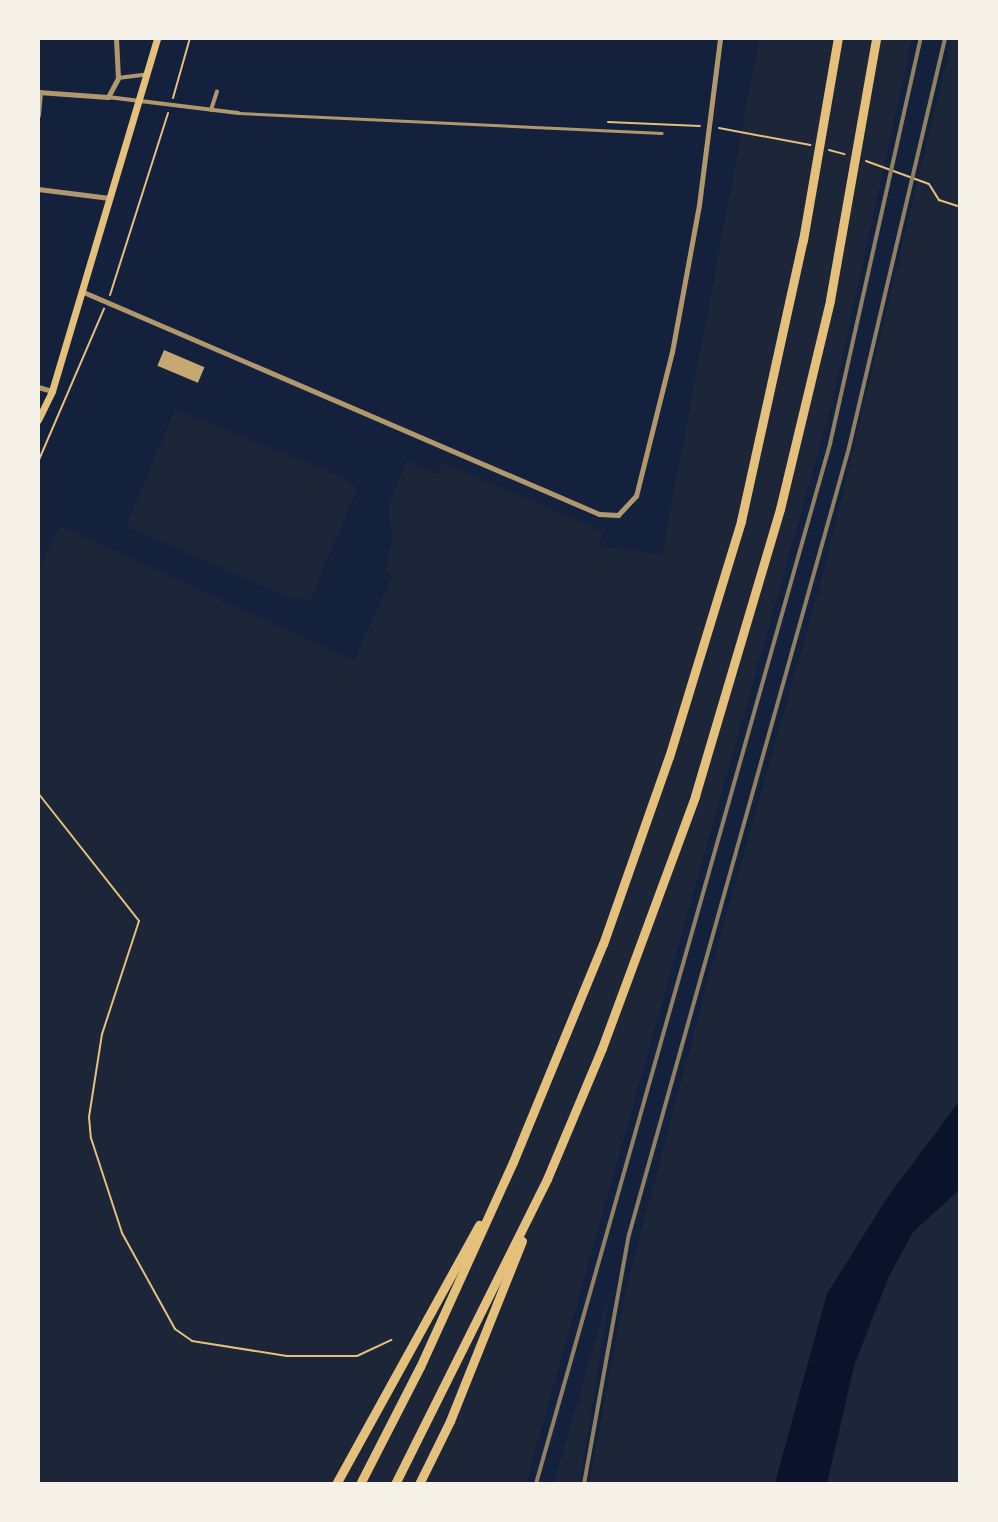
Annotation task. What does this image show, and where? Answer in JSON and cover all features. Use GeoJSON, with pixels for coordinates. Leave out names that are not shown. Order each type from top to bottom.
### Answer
{"type":"FeatureCollection","features":[{"type":"Feature","properties":{"kind":"highway"},"geometry":{"type":"LineString","coordinates":[[360,1483],[420,1367],[513,1162],[641,839],[737,533],[803,240],[838,38]]}},
{"type":"Feature","properties":{"kind":"highway"},"geometry":{"type":"LineString","coordinates":[[419,1483],[455,1410],[602,1048],[690,808],[739,654],[780,509],[830,300],[876,38]]}},
{"type":"Feature","properties":{"kind":"highway"},"geometry":{"type":"LineString","coordinates":[[336,1483],[513,1162]]}},
{"type":"Feature","properties":{"kind":"highway"},"geometry":{"type":"LineString","coordinates":[[395,1483],[547,1179]]}},
{"type":"Feature","properties":{"kind":"main road"},"geometry":{"type":"LineString","coordinates":[[38,420],[52,391],[157,38]]}},
{"type":"Feature","properties":{"kind":"street"},"geometry":{"type":"LineString","coordinates":[[108,97],[118,78],[116,38]]}},
{"type":"Feature","properties":{"kind":"street"},"geometry":{"type":"LineString","coordinates":[[81,291],[599,514],[618,515],[631,506],[654,428],[689,262],[720,38]]}},
{"type":"Feature","properties":{"kind":"street"},"geometry":{"type":"LineString","coordinates":[[118,78],[146,75]]}},
{"type":"Feature","properties":{"kind":"street"},"geometry":{"type":"LineString","coordinates":[[38,115],[39,92],[108,97],[238,113]]}},
{"type":"Feature","properties":{"kind":"street"},"geometry":{"type":"LineString","coordinates":[[211,110],[217,92]]}},
{"type":"Feature","properties":{"kind":"street"},"geometry":{"type":"LineString","coordinates":[[38,189],[109,198]]}},
{"type":"Feature","properties":{"kind":"street"},"geometry":{"type":"LineString","coordinates":[[38,387],[52,391]]}},
{"type":"Feature","properties":{"kind":"lane"},"geometry":{"type":"LineString","coordinates":[[238,113],[662,133]]}},
{"type":"Feature","properties":{"kind":"path"},"geometry":{"type":"LineString","coordinates":[[110,295],[190,38]]}},
{"type":"Feature","properties":{"kind":"path"},"geometry":{"type":"LineString","coordinates":[[600,122],[706,127]]}},
{"type":"Feature","properties":{"kind":"path"},"geometry":{"type":"LineString","coordinates":[[718,128],[814,146]]}},
{"type":"Feature","properties":{"kind":"path"},"geometry":{"type":"LineString","coordinates":[[823,148],[929,184],[939,200],[960,207]]}},
{"type":"Feature","properties":{"kind":"path"},"geometry":{"type":"LineString","coordinates":[[38,462],[104,308]]}},
{"type":"Feature","properties":{"kind":"path"},"geometry":{"type":"LineString","coordinates":[[38,793],[139,921],[102,1034],[89,1117],[91,1138],[122,1233],[176,1329],[192,1341],[286,1356],[357,1356],[391,1340]]}},
{"type":"Feature","properties":{"kind":"shaded area"},"geometry":{"type":"Polygon","coordinates":[[[759,39],[912,39],[832,403],[526,1483],[39,1483],[38,572],[60,526],[354,661],[392,576],[385,572],[393,537],[388,507],[407,461],[437,474],[443,463],[603,532],[599,546],[662,555],[759,39]]]}},
{"type":"Feature","properties":{"kind":"shaded area"},"geometry":{"type":"Polygon","coordinates":[[[952,39],[959,39],[959,1102],[887,1198],[827,1294],[775,1483],[589,1484],[625,1293],[710,973],[824,571],[952,39]]]}},
{"type":"Feature","properties":{"kind":"shaded area"},"geometry":{"type":"Polygon","coordinates":[[[175,410],[342,477],[357,489],[310,600],[291,598],[126,526],[175,410]]]}},
{"type":"Feature","properties":{"kind":"shaded area"},"geometry":{"type":"Polygon","coordinates":[[[959,1102],[959,1190],[913,1232],[889,1276],[854,1365],[827,1483],[775,1483],[827,1294],[887,1198],[959,1102]]]}},
{"type":"Feature","properties":{"kind":"shaded area"},"geometry":{"type":"Polygon","coordinates":[[[959,1190],[959,1483],[827,1484],[855,1365],[889,1276],[913,1232],[959,1190]]]}},
{"type":"Feature","properties":{"kind":"shaded area"},"geometry":{"type":"Polygon","coordinates":[[[611,1287],[580,1483],[554,1483],[611,1287]]]}},
{"type":"Feature","properties":{"kind":"building"},"geometry":{"type":"Polygon","coordinates":[[[164,350],[205,367],[198,383],[157,366],[164,350]]]}},
{"type":"Feature","properties":{"kind":"railway"},"geometry":{"type":"LineString","coordinates":[[536,1484],[830,444],[921,38]]}},
{"type":"Feature","properties":{"kind":"railway"},"geometry":{"type":"LineString","coordinates":[[584,1484],[629,1235],[849,448],[945,38]]}}]}
